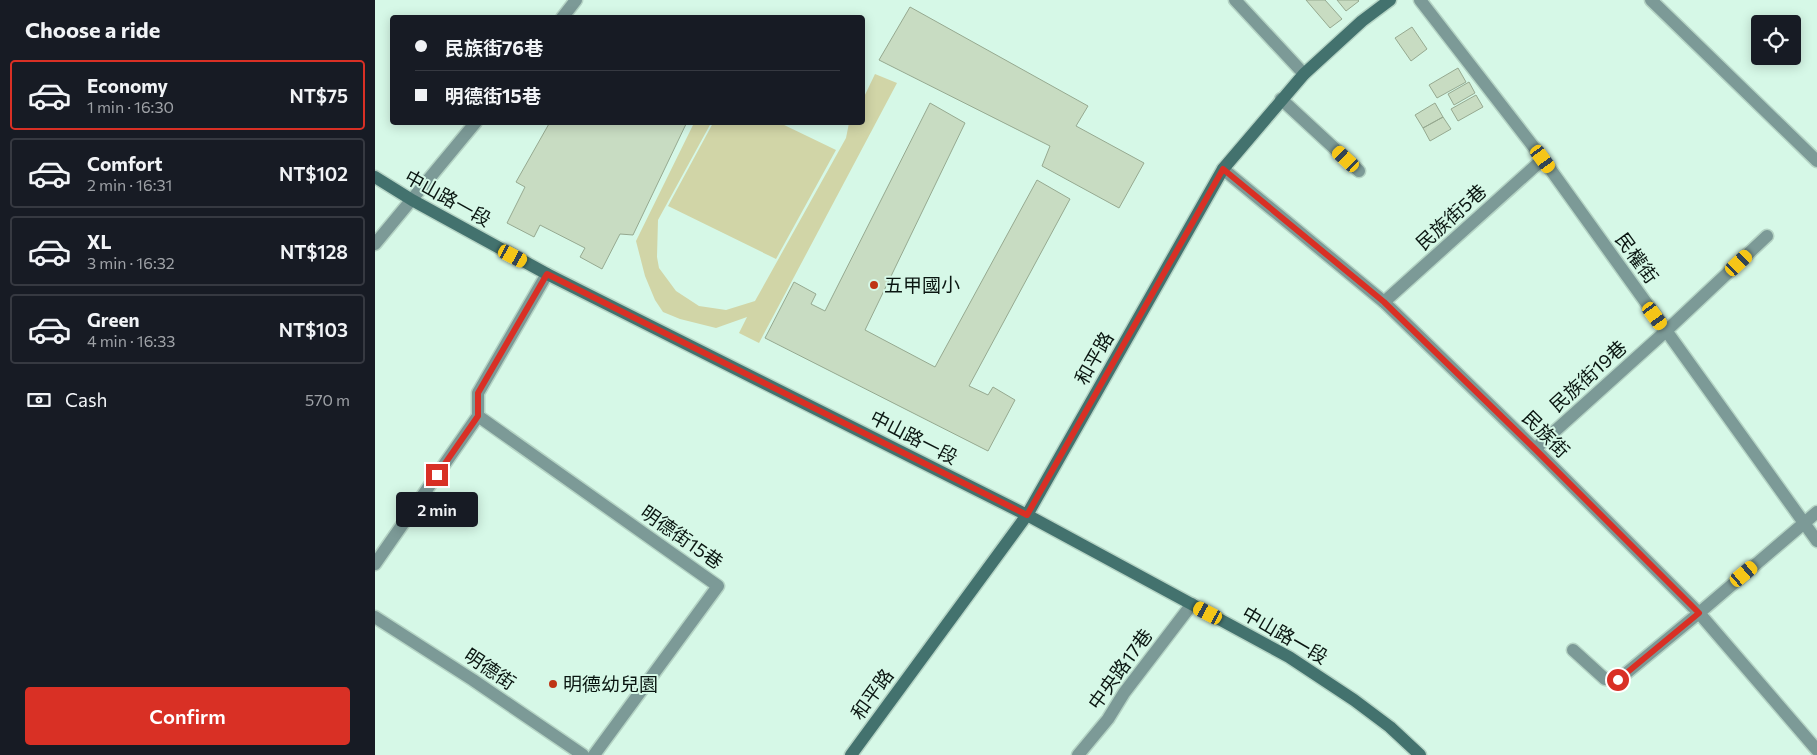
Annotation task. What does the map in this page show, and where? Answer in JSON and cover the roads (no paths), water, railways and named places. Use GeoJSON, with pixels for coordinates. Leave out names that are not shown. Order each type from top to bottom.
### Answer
{"type":"FeatureCollection","features":[{"type":"Feature","properties":{"kind":"street"},"geometry":{"type":"LineString","coordinates":[[564,15],[576,0]]}},
{"type":"Feature","properties":{"kind":"street"},"geometry":{"type":"LineString","coordinates":[[1235,0],[1304,74]]}},
{"type":"Feature","properties":{"kind":"street","name":"和平路"},"geometry":{"type":"LineString","coordinates":[[851,755],[1027,515],[1223,169],[1304,74],[1362,21],[1390,0]]}},
{"type":"Feature","properties":{"kind":"street","name":"民權街"},"geometry":{"type":"LineString","coordinates":[[1419,0],[1543,159],[1817,541]]}},
{"type":"Feature","properties":{"kind":"street"},"geometry":{"type":"LineString","coordinates":[[1651,0],[1817,161]]}},
{"type":"Feature","properties":{"kind":"street"},"geometry":{"type":"LineString","coordinates":[[1281,99],[1359,170]]}},
{"type":"Feature","properties":{"kind":"street"},"geometry":{"type":"LineString","coordinates":[[375,244],[474,125]]}},
{"type":"Feature","properties":{"kind":"street","name":"民族街5巷"},"geometry":{"type":"LineString","coordinates":[[1384,302],[1543,159]]}},
{"type":"Feature","properties":{"kind":"street","name":"民族街"},"geometry":{"type":"LineString","coordinates":[[1223,169],[1384,302],[1535,449],[1699,613],[1817,750]]}},
{"type":"Feature","properties":{"kind":"street","name":"中山路一段"},"geometry":{"type":"LineString","coordinates":[[375,178],[547,274],[1027,515],[1289,657],[1321,676],[1389,727],[1420,755]]}},
{"type":"Feature","properties":{"kind":"street","name":"民族街19巷"},"geometry":{"type":"LineString","coordinates":[[1535,449],[1666,331],[1767,236]]}},
{"type":"Feature","properties":{"kind":"street"},"geometry":{"type":"LineString","coordinates":[[375,564],[478,416],[478,393],[547,274]]}},
{"type":"Feature","properties":{"kind":"street","name":"明德街15巷"},"geometry":{"type":"LineString","coordinates":[[478,416],[717,586],[594,755]]}},
{"type":"Feature","properties":{"kind":"street"},"geometry":{"type":"LineString","coordinates":[[1573,650],[1605,679],[1618,680],[1817,512]]}},
{"type":"Feature","properties":{"kind":"street","name":"中央路17巷"},"geometry":{"type":"LineString","coordinates":[[1078,755],[1108,719],[1124,693],[1192,604]]}},
{"type":"Feature","properties":{"kind":"street","name":"明德街"},"geometry":{"type":"LineString","coordinates":[[375,617],[473,680],[583,755]]}},
{"type":"Feature","properties":{"kind":"place","name":"五甲國小"},"geometry":{"type":"Point","coordinates":[874,285]}},
{"type":"Feature","properties":{"kind":"place","name":"明德幼兒園"},"geometry":{"type":"Point","coordinates":[553,684]}}]}
